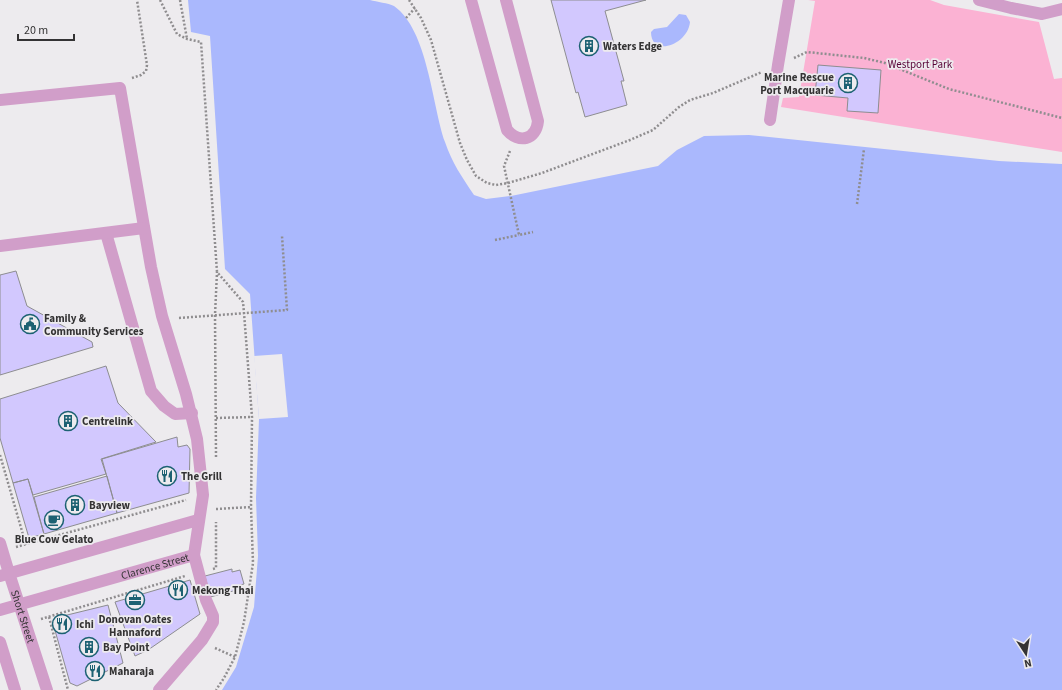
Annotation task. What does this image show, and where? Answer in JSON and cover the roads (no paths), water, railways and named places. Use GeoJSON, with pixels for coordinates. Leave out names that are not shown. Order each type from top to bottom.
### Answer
{"type":"FeatureCollection","features":[{"type":"Feature","properties":{"kind":"street"},"geometry":{"type":"LineString","coordinates":[[471,0],[507,130],[515,137],[521,139],[526,138],[535,132],[538,122],[506,0]]}},
{"type":"Feature","properties":{"kind":"street"},"geometry":{"type":"LineString","coordinates":[[770,120],[789,0]]}},
{"type":"Feature","properties":{"kind":"street"},"geometry":{"type":"LineString","coordinates":[[979,0],[1042,14],[1062,9]]}},
{"type":"Feature","properties":{"kind":"street","name":"Clarence Street"},"geometry":{"type":"LineString","coordinates":[[0,100],[120,88],[151,267],[162,316],[192,413],[197,439],[203,495],[198,520],[194,555],[0,610]]}},
{"type":"Feature","properties":{"kind":"street"},"geometry":{"type":"LineString","coordinates":[[0,246],[144,228]]}},
{"type":"Feature","properties":{"kind":"street"},"geometry":{"type":"LineString","coordinates":[[106,233],[152,391],[164,406],[175,414],[192,413]]}},
{"type":"Feature","properties":{"kind":"street"},"geometry":{"type":"LineString","coordinates":[[4,574],[198,520]]}},
{"type":"Feature","properties":{"kind":"street","name":"Short Street"},"geometry":{"type":"LineString","coordinates":[[0,543],[4,574],[19,604],[47,690]]}},
{"type":"Feature","properties":{"kind":"street"},"geometry":{"type":"LineString","coordinates":[[159,690],[202,640],[213,622],[213,616],[206,600],[194,555]]}},
{"type":"Feature","properties":{"kind":"street"},"geometry":{"type":"LineString","coordinates":[[0,642],[15,690]]}},
{"type":"Feature","properties":{"kind":"water"},"geometry":{"type":"Polygon","coordinates":[[[188,0],[370,0],[394,6],[405,17],[422,50],[440,127],[451,157],[474,195],[486,199],[511,196],[658,166],[677,150],[704,136],[749,135],[999,161],[1062,164],[1062,690],[222,690],[236,667],[254,607],[258,556],[256,498],[259,419],[250,294],[225,269],[210,36],[191,32],[188,0]]]}},
{"type":"Feature","properties":{"kind":"water"},"geometry":{"type":"Polygon","coordinates":[[[679,14],[686,15],[690,22],[688,30],[677,42],[670,45],[657,45],[653,40],[651,32],[654,29],[667,27],[679,14]]]}},
{"type":"Feature","properties":{"kind":"place","name":"Waters Edge"},"geometry":{"type":"Point","coordinates":[589,46]}},
{"type":"Feature","properties":{"kind":"place","name":"Marine Rescue Port Macquarie"},"geometry":{"type":"Point","coordinates":[848,83]}},
{"type":"Feature","properties":{"kind":"place","name":"Family & Community Services"},"geometry":{"type":"Point","coordinates":[30,324]}},
{"type":"Feature","properties":{"kind":"place","name":"Centrelink"},"geometry":{"type":"Point","coordinates":[68,421]}},
{"type":"Feature","properties":{"kind":"place","name":"The Grill"},"geometry":{"type":"Point","coordinates":[167,476]}},
{"type":"Feature","properties":{"kind":"place","name":"Bayview"},"geometry":{"type":"Point","coordinates":[75,505]}},
{"type":"Feature","properties":{"kind":"place","name":"Blue Cow Gelato"},"geometry":{"type":"Point","coordinates":[54,520]}},
{"type":"Feature","properties":{"kind":"place","name":"Mekong Thai"},"geometry":{"type":"Point","coordinates":[178,590]}},
{"type":"Feature","properties":{"kind":"place","name":"Donovan Oates Hannaford"},"geometry":{"type":"Point","coordinates":[135,600]}},
{"type":"Feature","properties":{"kind":"place","name":"Ichi"},"geometry":{"type":"Point","coordinates":[62,624]}},
{"type":"Feature","properties":{"kind":"place","name":"Bay Point"},"geometry":{"type":"Point","coordinates":[89,647]}},
{"type":"Feature","properties":{"kind":"place","name":"Maharaja"},"geometry":{"type":"Point","coordinates":[95,671]}},
{"type":"Feature","properties":{"kind":"park label","name":"Westport Park"},"geometry":{"type":"Point","coordinates":[920,64]}}]}
